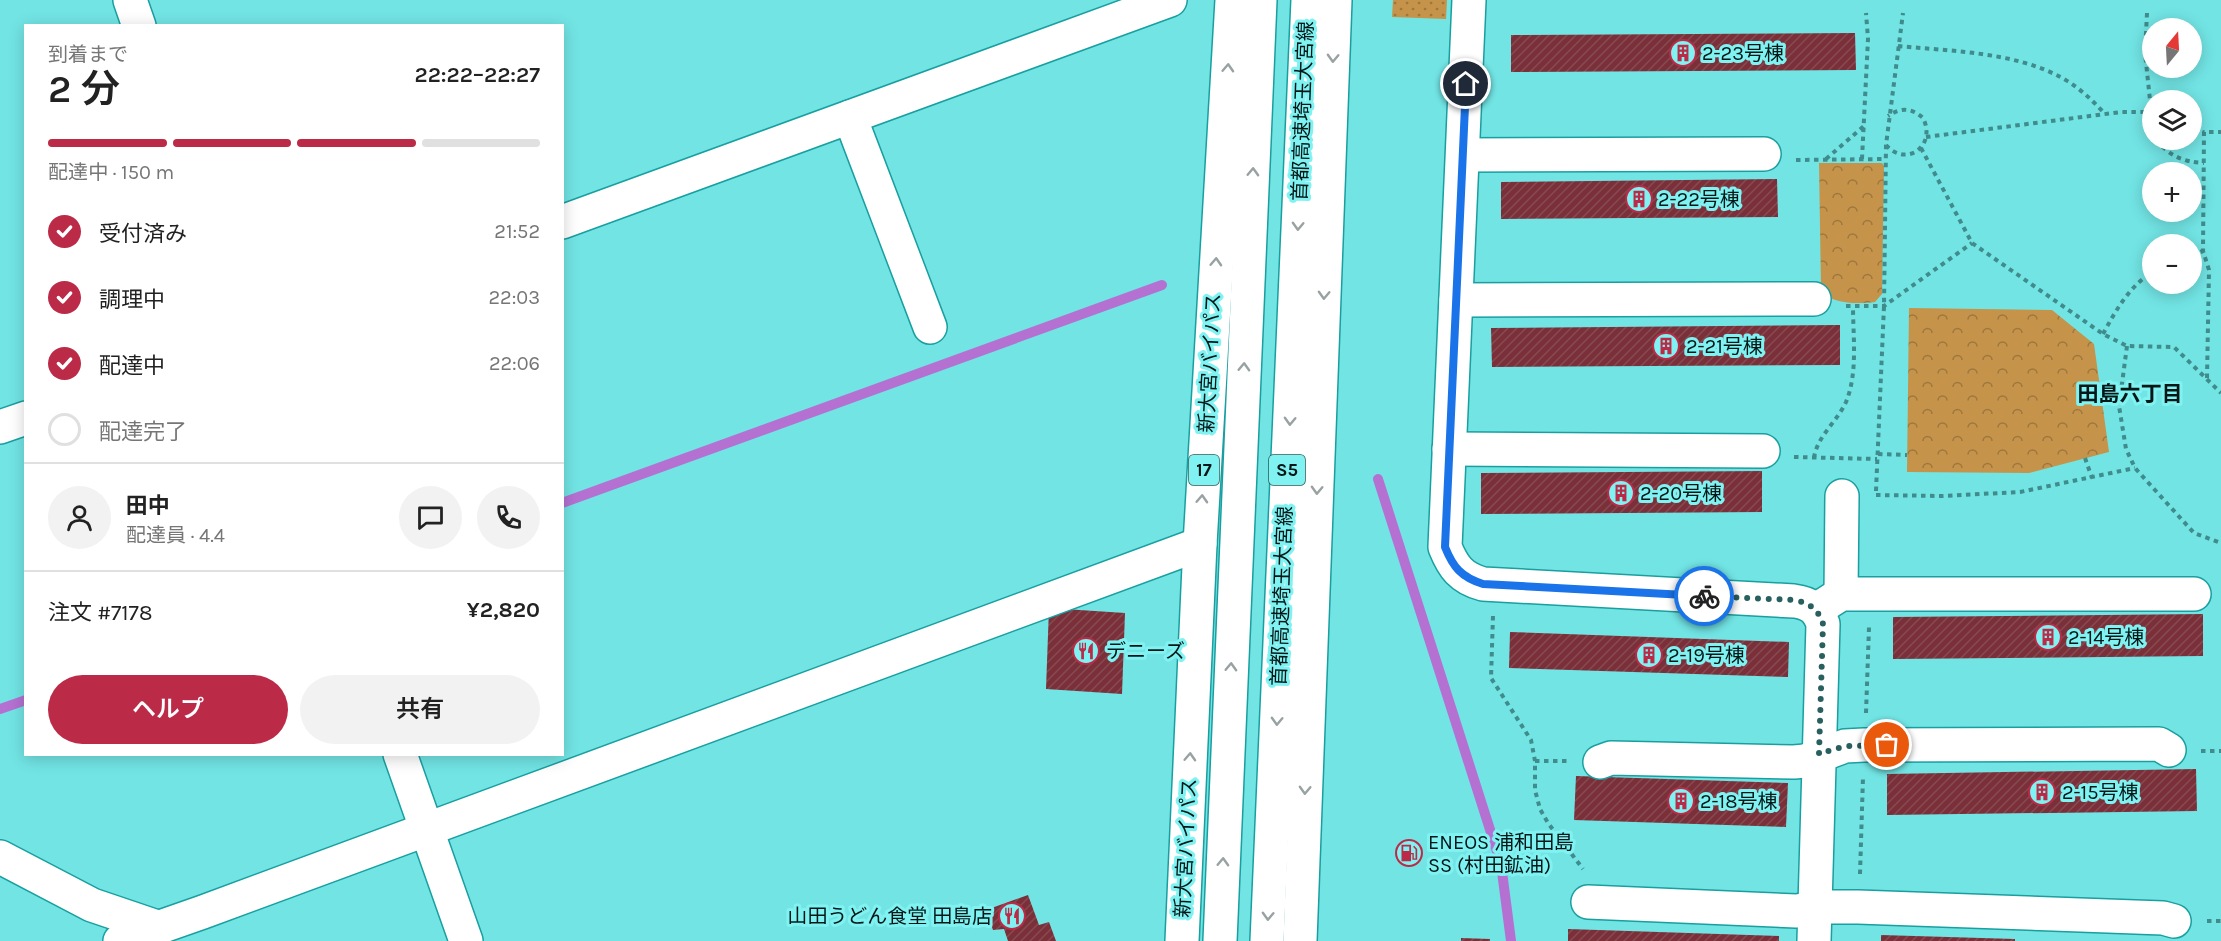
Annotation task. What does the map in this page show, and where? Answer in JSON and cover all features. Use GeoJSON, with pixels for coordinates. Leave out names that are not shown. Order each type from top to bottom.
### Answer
{"type":"FeatureCollection","features":[{"type":"Feature","properties":{"kind":"main road"},"geometry":{"type":"LineString","coordinates":[[130,0],[138,24]]}},
{"type":"Feature","properties":{"kind":"main road"},"geometry":{"type":"LineString","coordinates":[[564,221],[1170,0]]}},
{"type":"Feature","properties":{"kind":"main road","name":"新大宮バイパス"},"geometry":{"type":"LineString","coordinates":[[1182,941],[1200,544],[1232,0]]}},
{"type":"Feature","properties":{"kind":"main road","name":"S5"},"geometry":{"type":"LineString","coordinates":[[1220,941],[1260,0]]}},
{"type":"Feature","properties":{"kind":"main road","name":"首都高速埼玉大宮線"},"geometry":{"type":"LineString","coordinates":[[1267,941],[1308,0]]}},
{"type":"Feature","properties":{"kind":"main road"},"geometry":{"type":"LineString","coordinates":[[1300,941],[1335,0]]}},
{"type":"Feature","properties":{"kind":"main road"},"geometry":{"type":"LineString","coordinates":[[1469,0],[1445,547],[1451,563],[1461,575],[1483,584],[1494,585],[1805,602],[1843,599],[2194,594]]}},
{"type":"Feature","properties":{"kind":"main road"},"geometry":{"type":"LineString","coordinates":[[850,117],[930,327]]}},
{"type":"Feature","properties":{"kind":"main road"},"geometry":{"type":"LineString","coordinates":[[1463,155],[1764,154]]}},
{"type":"Feature","properties":{"kind":"main road"},"geometry":{"type":"LineString","coordinates":[[1456,300],[1814,299]]}},
{"type":"Feature","properties":{"kind":"main road"},"geometry":{"type":"LineString","coordinates":[[1449,449],[1762,452]]}},
{"type":"Feature","properties":{"kind":"main road"},"geometry":{"type":"LineString","coordinates":[[1814,941],[1823,624],[1843,599],[1842,496]]}},
{"type":"Feature","properties":{"kind":"main road"},"geometry":{"type":"LineString","coordinates":[[120,941],[1200,544]]}},
{"type":"Feature","properties":{"kind":"main road"},"geometry":{"type":"LineString","coordinates":[[1600,762],[1611,758],[1794,762],[1805,761],[1845,746],[1864,745],[2159,744],[2169,750]]}},
{"type":"Feature","properties":{"kind":"main road"},"geometry":{"type":"LineString","coordinates":[[401,756],[466,941]]}},
{"type":"Feature","properties":{"kind":"main road"},"geometry":{"type":"LineString","coordinates":[[0,857],[92,905],[158,927]]}},
{"type":"Feature","properties":{"kind":"main road"},"geometry":{"type":"LineString","coordinates":[[1588,902],[1796,911],[1858,907],[2163,918],[2174,921]]}},
{"type":"Feature","properties":{"kind":"path"},"geometry":{"type":"LineString","coordinates":[[1862,159],[1868,39],[1866,13]]}},
{"type":"Feature","properties":{"kind":"path"},"geometry":{"type":"LineString","coordinates":[[1875,506],[1884,306],[1885,159],[1888,116],[1903,13]]}},
{"type":"Feature","properties":{"kind":"path"},"geometry":{"type":"LineString","coordinates":[[2146,13],[2145,53],[2149,90]]}},
{"type":"Feature","properties":{"kind":"path"},"geometry":{"type":"LineString","coordinates":[[1898,46],[1997,57],[2036,66],[2063,78],[2088,96],[2106,114]]}},
{"type":"Feature","properties":{"kind":"path"},"geometry":{"type":"LineString","coordinates":[[1886,145],[1895,153],[1902,155],[1916,152],[1921,148],[1926,137],[1927,125],[1917,113],[1910,110],[1902,109],[1888,116]]}},
{"type":"Feature","properties":{"kind":"path"},"geometry":{"type":"LineString","coordinates":[[1926,137],[2106,114],[2142,112]]}},
{"type":"Feature","properties":{"kind":"path"},"geometry":{"type":"LineString","coordinates":[[1825,160],[1864,126]]}},
{"type":"Feature","properties":{"kind":"path"},"geometry":{"type":"LineString","coordinates":[[2206,379],[2209,270],[2203,251],[2204,132],[2221,132]]}},
{"type":"Feature","properties":{"kind":"path"},"geometry":{"type":"LineString","coordinates":[[1921,148],[1972,243],[2103,334],[2127,346],[2174,347],[2221,393]]}},
{"type":"Feature","properties":{"kind":"path"},"geometry":{"type":"LineString","coordinates":[[2165,150],[2169,154],[2191,162],[2204,163]]}},
{"type":"Feature","properties":{"kind":"path"},"geometry":{"type":"LineString","coordinates":[[1764,154],[1772,160],[1885,159]]}},
{"type":"Feature","properties":{"kind":"path"},"geometry":{"type":"LineString","coordinates":[[1814,299],[1828,306],[1884,306],[1972,243]]}},
{"type":"Feature","properties":{"kind":"path"},"geometry":{"type":"LineString","coordinates":[[2103,334],[2129,292],[2142,281]]}},
{"type":"Feature","properties":{"kind":"path"},"geometry":{"type":"LineString","coordinates":[[1814,458],[1815,446],[1839,415],[1853,381],[1853,306]]}},
{"type":"Feature","properties":{"kind":"path"},"geometry":{"type":"LineString","coordinates":[[2127,346],[2119,406],[2126,449],[2135,468],[2194,533],[2221,543]]}},
{"type":"Feature","properties":{"kind":"path"},"geometry":{"type":"LineString","coordinates":[[1762,452],[1788,457],[1814,458],[1907,455]]}},
{"type":"Feature","properties":{"kind":"path"},"geometry":{"type":"LineString","coordinates":[[2085,458],[2092,478]]}},
{"type":"Feature","properties":{"kind":"path"},"geometry":{"type":"LineString","coordinates":[[1876,495],[1942,496],[2020,492],[2135,468]]}},
{"type":"Feature","properties":{"kind":"path"},"geometry":{"type":"LineString","coordinates":[[1494,585],[1491,678],[1531,740],[1535,761],[1535,790],[1540,808],[1548,823],[1584,869],[1589,880],[1588,902]]}},
{"type":"Feature","properties":{"kind":"path"},"geometry":{"type":"LineString","coordinates":[[1843,599],[1864,745],[1858,907]]}},
{"type":"Feature","properties":{"kind":"green space"},"geometry":{"type":"Polygon","coordinates":[[[1393,0],[1447,0],[1446,19],[1392,17],[1393,0]]]}},
{"type":"Feature","properties":{"kind":"green space"},"geometry":{"type":"Polygon","coordinates":[[[1819,163],[1882,163],[1884,166],[1882,294],[1875,302],[1838,301],[1821,289],[1819,163]]]}},
{"type":"Feature","properties":{"kind":"green space"},"geometry":{"type":"Polygon","coordinates":[[[1909,308],[2052,310],[2094,344],[2109,452],[2029,473],[1907,472],[1909,308]]]}},
{"type":"Feature","properties":{"kind":"building","name":"2-23号棟"},"geometry":{"type":"Polygon","coordinates":[[[1855,33],[1856,70],[1511,72],[1511,35],[1855,33]]]}},
{"type":"Feature","properties":{"kind":"building","name":"2-22号棟"},"geometry":{"type":"Polygon","coordinates":[[[1777,179],[1778,217],[1501,219],[1501,182],[1777,179]]]}},
{"type":"Feature","properties":{"kind":"building","name":"2-21号棟"},"geometry":{"type":"Polygon","coordinates":[[[1840,325],[1840,365],[1492,367],[1491,328],[1840,325]]]}},
{"type":"Feature","properties":{"kind":"building","name":"2-20号棟"},"geometry":{"type":"Polygon","coordinates":[[[1762,471],[1762,512],[1481,514],[1481,473],[1762,471]]]}},
{"type":"Feature","properties":{"kind":"building","name":"デニーズ"},"geometry":{"type":"Polygon","coordinates":[[[1049,608],[1125,613],[1122,694],[1046,689],[1049,608]]]}},
{"type":"Feature","properties":{"kind":"building","name":"2-14号棟"},"geometry":{"type":"Polygon","coordinates":[[[2203,614],[2203,656],[1893,659],[1893,617],[2203,614]]]}},
{"type":"Feature","properties":{"kind":"building","name":"2-19号棟"},"geometry":{"type":"Polygon","coordinates":[[[1510,632],[1789,642],[1788,677],[1509,668],[1510,632]]]}},
{"type":"Feature","properties":{"kind":"building","name":"2-15号棟"},"geometry":{"type":"Polygon","coordinates":[[[2196,769],[2197,811],[1887,815],[1887,774],[2196,769]]]}},
{"type":"Feature","properties":{"kind":"building","name":"2-18号棟"},"geometry":{"type":"Polygon","coordinates":[[[1576,776],[1788,783],[1786,827],[1574,820],[1576,776]]]}},
{"type":"Feature","properties":{"kind":"building","name":"山田うどん食堂 田島店"},"geometry":{"type":"Polygon","coordinates":[[[1028,895],[1039,925],[1049,922],[1056,941],[1008,941],[1004,929],[993,930],[986,910],[1028,895]]]}},
{"type":"Feature","properties":{"kind":"building"},"geometry":{"type":"Polygon","coordinates":[[[1568,929],[1779,936],[1779,941],[1568,941],[1568,929]]]}},
{"type":"Feature","properties":{"kind":"building"},"geometry":{"type":"Polygon","coordinates":[[[1881,935],[2015,939],[2015,941],[1881,941],[1881,935]]]}},
{"type":"Feature","properties":{"kind":"building"},"geometry":{"type":"Polygon","coordinates":[[[1461,938],[1490,939],[1490,941],[1461,941],[1461,938]]]}},
{"type":"Feature","properties":{"kind":"waterway"},"geometry":{"type":"LineString","coordinates":[[564,502],[1162,285]]}},
{"type":"Feature","properties":{"kind":"waterway"},"geometry":{"type":"LineString","coordinates":[[1378,479],[1501,864],[1511,941]]}},
{"type":"Feature","properties":{"kind":"waterway"},"geometry":{"type":"LineString","coordinates":[[0,709],[24,701]]}},
{"type":"Feature","properties":{"kind":"way so far"},"geometry":{"type":"LineString","coordinates":[[1704,596],[1794,600],[1805,602],[1813,607],[1820,615],[1823,624],[1819,754],[1845,746],[1887,745]]}},
{"type":"Feature","properties":{"kind":"place","name":"2-23号棟"},"geometry":{"type":"Point","coordinates":[1683,53]}},
{"type":"Feature","properties":{"kind":"place","name":"2-22号棟"},"geometry":{"type":"Point","coordinates":[1639,199]}},
{"type":"Feature","properties":{"kind":"place","name":"2-21号棟"},"geometry":{"type":"Point","coordinates":[1666,346]}},
{"type":"Feature","properties":{"kind":"place","name":"2-20号棟"},"geometry":{"type":"Point","coordinates":[1621,493]}},
{"type":"Feature","properties":{"kind":"place","name":"2-14号棟"},"geometry":{"type":"Point","coordinates":[2048,637]}},
{"type":"Feature","properties":{"kind":"place","name":"デニーズ"},"geometry":{"type":"Point","coordinates":[1086,651]}},
{"type":"Feature","properties":{"kind":"place","name":"2-19号棟"},"geometry":{"type":"Point","coordinates":[1649,655]}},
{"type":"Feature","properties":{"kind":"place","name":"2-15号棟"},"geometry":{"type":"Point","coordinates":[2042,792]}},
{"type":"Feature","properties":{"kind":"place","name":"2-18号棟"},"geometry":{"type":"Point","coordinates":[1681,801]}},
{"type":"Feature","properties":{"kind":"place","name":"ENEOS 浦和田島 SS (村田鉱油)"},"geometry":{"type":"Point","coordinates":[1409,853]}},
{"type":"Feature","properties":{"kind":"place","name":"山田うどん食堂 田島店"},"geometry":{"type":"Point","coordinates":[1012,916]}},
{"type":"Feature","properties":{"kind":"district","name":"田島六丁目"},"geometry":{"type":"Point","coordinates":[2130,394]}},
{"type":"Feature","properties":{"kind":"route"},"geometry":{"type":"LineString","coordinates":[[1466,84],[1445,547],[1451,563],[1461,575],[1483,584],[1704,596]]}}]}
